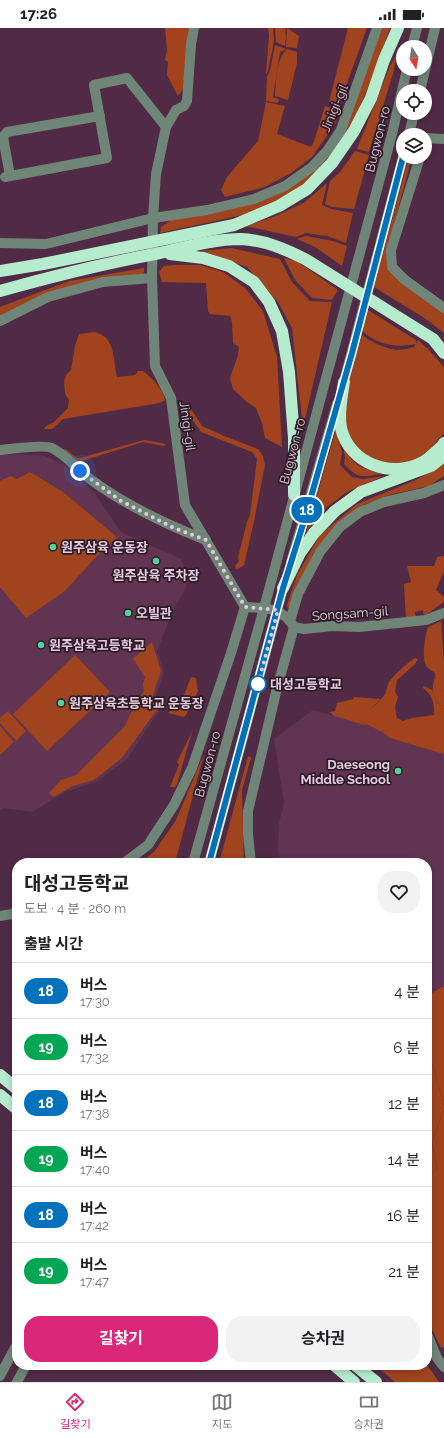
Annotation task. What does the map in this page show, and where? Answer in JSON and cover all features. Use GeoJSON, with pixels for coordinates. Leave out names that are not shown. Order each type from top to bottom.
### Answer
{"type":"FeatureCollection","features":[{"type":"Feature","properties":{"kind":"highway"},"geometry":{"type":"LineString","coordinates":[[0,291],[136,251],[162,241],[234,225],[279,206],[307,189],[332,163],[354,131],[371,98],[384,60],[398,28]]}},
{"type":"Feature","properties":{"kind":"highway"},"geometry":{"type":"LineString","coordinates":[[162,241],[216,234],[237,233],[258,234],[286,242],[322,267],[377,300],[438,333],[444,341]]}},
{"type":"Feature","properties":{"kind":"highway"},"geometry":{"type":"LineString","coordinates":[[159,253],[226,240],[241,239],[258,241],[284,249],[322,267]]}},
{"type":"Feature","properties":{"kind":"highway"},"geometry":{"type":"LineString","coordinates":[[0,271],[136,251],[203,258],[229,266],[254,282],[269,302],[282,331],[289,372],[294,438],[294,495]]}},
{"type":"Feature","properties":{"kind":"highway"},"geometry":{"type":"LineString","coordinates":[[377,300],[433,339],[444,353]]}},
{"type":"Feature","properties":{"kind":"highway"},"geometry":{"type":"LineString","coordinates":[[344,382],[341,400],[341,427],[345,439],[354,453],[367,463],[386,469],[404,468],[423,462],[444,443]]}},
{"type":"Feature","properties":{"kind":"highway"},"geometry":{"type":"LineString","coordinates":[[283,588],[300,553],[314,533],[335,511],[361,492],[431,466],[444,456]]}},
{"type":"Feature","properties":{"kind":"highway"},"geometry":{"type":"LineString","coordinates":[[0,1075],[12,1085]]}},
{"type":"Feature","properties":{"kind":"highway"},"geometry":{"type":"LineString","coordinates":[[0,1095],[12,1105]]}},
{"type":"Feature","properties":{"kind":"highway"},"geometry":{"type":"LineString","coordinates":[[340,1370],[354,1382]]}},
{"type":"Feature","properties":{"kind":"highway"},"geometry":{"type":"LineString","coordinates":[[361,1370],[376,1382]]}},
{"type":"Feature","properties":{"kind":"street","name":"Jinigi-gil"},"geometry":{"type":"LineString","coordinates":[[194,28],[191,44],[187,101],[184,106],[176,110],[166,127],[156,174],[152,218],[152,278],[155,366],[172,398],[185,505],[245,607]]}},
{"type":"Feature","properties":{"kind":"street","name":"Jinigi-gil"},"geometry":{"type":"LineString","coordinates":[[0,243],[46,244],[152,218],[206,210],[254,199],[285,186],[312,167],[327,151],[341,130],[377,28]]}},
{"type":"Feature","properties":{"kind":"street"},"geometry":{"type":"LineString","coordinates":[[414,40],[417,28]]}},
{"type":"Feature","properties":{"kind":"street"},"geometry":{"type":"LineString","coordinates":[[422,84],[435,28]]}},
{"type":"Feature","properties":{"kind":"street","name":"Bugwon-ro"},"geometry":{"type":"LineString","coordinates":[[194,858],[264,608],[392,134],[405,76]]}},
{"type":"Feature","properties":{"kind":"street"},"geometry":{"type":"LineString","coordinates":[[100,116],[7,132],[3,137],[7,177],[107,158],[100,116],[94,84],[127,78],[166,127]]}},
{"type":"Feature","properties":{"kind":"street"},"geometry":{"type":"LineString","coordinates":[[392,134],[396,135]]}},
{"type":"Feature","properties":{"kind":"street"},"geometry":{"type":"LineString","coordinates":[[432,139],[444,139]]}},
{"type":"Feature","properties":{"kind":"street"},"geometry":{"type":"LineString","coordinates":[[210,858],[283,588],[344,382],[401,164]]}},
{"type":"Feature","properties":{"kind":"street"},"geometry":{"type":"LineString","coordinates":[[418,164],[391,250],[392,267],[405,280],[444,308]]}},
{"type":"Feature","properties":{"kind":"street"},"geometry":{"type":"LineString","coordinates":[[0,321],[48,297],[103,282],[152,278]]}},
{"type":"Feature","properties":{"kind":"street"},"geometry":{"type":"LineString","coordinates":[[0,450],[22,447],[50,447],[62,455],[89,479],[121,501],[174,528],[206,540]]}},
{"type":"Feature","properties":{"kind":"street"},"geometry":{"type":"LineString","coordinates":[[250,858],[248,834],[248,811],[298,594],[320,552],[340,527],[360,512],[384,502],[424,493],[444,485]]}},
{"type":"Feature","properties":{"kind":"street"},"geometry":{"type":"LineString","coordinates":[[131,858],[148,845],[174,805],[189,774],[231,653],[245,607],[278,610],[292,624]]}},
{"type":"Feature","properties":{"kind":"street","name":"Songsam-gil"},"geometry":{"type":"LineString","coordinates":[[292,624],[304,629],[332,626],[359,627],[426,620],[444,613]]}},
{"type":"Feature","properties":{"kind":"street"},"geometry":{"type":"LineString","coordinates":[[0,916],[12,914]]}},
{"type":"Feature","properties":{"kind":"street"},"geometry":{"type":"LineString","coordinates":[[432,1346],[437,1358],[444,1367]]}},
{"type":"Feature","properties":{"kind":"street"},"geometry":{"type":"LineString","coordinates":[[0,1376],[12,1353]]}},
{"type":"Feature","properties":{"kind":"street"},"geometry":{"type":"LineString","coordinates":[[18,1382],[24,1370]]}},
{"type":"Feature","properties":{"kind":"shaded area"},"geometry":{"type":"Polygon","coordinates":[[[165,28],[189,28],[183,89],[178,96],[167,75],[168,62],[165,60],[167,50],[165,28]]]}},
{"type":"Feature","properties":{"kind":"shaded area"},"geometry":{"type":"Polygon","coordinates":[[[268,28],[273,28],[274,41],[268,71],[266,74],[269,36],[268,28]]]}},
{"type":"Feature","properties":{"kind":"shaded area"},"geometry":{"type":"Polygon","coordinates":[[[275,28],[285,28],[285,46],[276,42],[275,28]]]}},
{"type":"Feature","properties":{"kind":"shaded area"},"geometry":{"type":"Polygon","coordinates":[[[287,28],[299,36],[297,48],[286,47],[287,28]]]}},
{"type":"Feature","properties":{"kind":"shaded area"},"geometry":{"type":"Polygon","coordinates":[[[348,28],[367,28],[340,103],[338,104],[329,102],[348,28]]]}},
{"type":"Feature","properties":{"kind":"shaded area"},"geometry":{"type":"Polygon","coordinates":[[[381,28],[390,28],[373,76],[350,130],[309,181],[272,206],[247,214],[160,233],[161,227],[171,220],[255,203],[330,151],[381,28]]]}},
{"type":"Feature","properties":{"kind":"shaded area"},"geometry":{"type":"Polygon","coordinates":[[[275,45],[286,49],[280,52],[273,97],[279,99],[278,103],[266,101],[267,77],[270,71],[275,45]]]}},
{"type":"Feature","properties":{"kind":"shaded area"},"geometry":{"type":"Polygon","coordinates":[[[287,49],[297,52],[297,63],[288,100],[275,96],[276,78],[279,65],[283,53],[287,49]]]}},
{"type":"Feature","properties":{"kind":"shaded area"},"geometry":{"type":"Polygon","coordinates":[[[396,55],[394,70],[369,152],[357,149],[390,66],[396,55]]]}},
{"type":"Feature","properties":{"kind":"shaded area"},"geometry":{"type":"Polygon","coordinates":[[[266,102],[285,106],[277,134],[311,147],[325,106],[339,111],[335,124],[312,157],[291,173],[265,187],[225,197],[221,190],[227,177],[258,141],[266,102]]]}},
{"type":"Feature","properties":{"kind":"shaded area"},"geometry":{"type":"Polygon","coordinates":[[[355,151],[369,155],[354,209],[332,207],[325,204],[330,181],[340,172],[355,151]]]}},
{"type":"Feature","properties":{"kind":"shaded area"},"geometry":{"type":"Polygon","coordinates":[[[407,164],[410,164],[387,251],[388,270],[444,311],[444,333],[426,319],[374,287],[407,164]]]}},
{"type":"Feature","properties":{"kind":"shaded area"},"geometry":{"type":"Polygon","coordinates":[[[327,183],[322,205],[331,209],[353,213],[346,243],[327,236],[306,233],[296,237],[246,226],[276,216],[305,202],[327,183]]]}},
{"type":"Feature","properties":{"kind":"shaded area"},"geometry":{"type":"Polygon","coordinates":[[[306,236],[333,241],[347,246],[342,266],[315,247],[297,239],[306,236]]]}},
{"type":"Feature","properties":{"kind":"shaded area"},"geometry":{"type":"Polygon","coordinates":[[[231,248],[280,259],[292,282],[310,301],[332,302],[303,428],[292,328],[278,302],[247,267],[201,251],[231,248]]]}},
{"type":"Feature","properties":{"kind":"shaded area"},"geometry":{"type":"Polygon","coordinates":[[[284,258],[297,261],[338,290],[332,300],[312,298],[295,280],[284,258]]]}},
{"type":"Feature","properties":{"kind":"shaded area"},"geometry":{"type":"Polygon","coordinates":[[[200,265],[223,272],[245,288],[263,311],[277,357],[282,447],[265,438],[262,423],[256,408],[233,389],[230,378],[238,355],[239,347],[233,343],[232,322],[230,316],[210,314],[208,311],[206,283],[162,282],[159,272],[164,266],[200,265]]]}},
{"type":"Feature","properties":{"kind":"shaded area"},"geometry":{"type":"Polygon","coordinates":[[[144,268],[142,275],[92,282],[0,316],[0,307],[69,281],[144,268]]]}},
{"type":"Feature","properties":{"kind":"shaded area"},"geometry":{"type":"Polygon","coordinates":[[[368,310],[416,340],[416,344],[401,346],[388,344],[374,340],[368,336],[362,331],[368,310]]]}},
{"type":"Feature","properties":{"kind":"shaded area"},"geometry":{"type":"Polygon","coordinates":[[[94,332],[101,334],[110,344],[114,356],[117,377],[135,375],[138,371],[143,371],[157,384],[165,400],[160,403],[63,419],[52,429],[44,429],[46,426],[54,422],[68,408],[69,400],[65,394],[64,381],[67,374],[71,370],[75,346],[79,334],[94,332]]]}},
{"type":"Feature","properties":{"kind":"shaded area"},"geometry":{"type":"Polygon","coordinates":[[[362,335],[381,345],[395,350],[403,350],[414,347],[418,340],[444,367],[444,433],[428,450],[409,462],[392,463],[380,461],[364,455],[353,444],[346,429],[344,419],[344,398],[362,335]]]}},
{"type":"Feature","properties":{"kind":"shaded area"},"geometry":{"type":"Polygon","coordinates":[[[186,405],[189,406],[202,426],[258,449],[263,456],[265,465],[254,521],[244,565],[240,568],[236,569],[235,566],[239,561],[238,557],[250,515],[257,459],[252,452],[201,432],[187,412],[182,410],[186,405]]]}},
{"type":"Feature","properties":{"kind":"shaded area"},"geometry":{"type":"Polygon","coordinates":[[[336,429],[342,453],[340,465],[352,477],[363,479],[384,476],[347,492],[320,512],[306,533],[336,429]]]}},
{"type":"Feature","properties":{"kind":"shaded area"},"geometry":{"type":"Polygon","coordinates":[[[144,440],[166,445],[164,446],[143,442],[79,462],[76,462],[64,452],[65,449],[77,458],[80,458],[144,440]]]}},
{"type":"Feature","properties":{"kind":"shaded area"},"geometry":{"type":"Polygon","coordinates":[[[343,445],[354,462],[362,467],[381,474],[364,476],[356,475],[344,464],[345,457],[343,445]]]}},
{"type":"Feature","properties":{"kind":"shaded area"},"geometry":{"type":"Polygon","coordinates":[[[0,454],[42,455],[63,464],[94,492],[121,532],[181,559],[188,576],[185,590],[172,612],[157,651],[164,672],[155,698],[162,706],[127,759],[96,782],[67,791],[32,812],[4,808],[0,810],[0,454]]]}},
{"type":"Feature","properties":{"kind":"shaded area"},"geometry":{"type":"Polygon","coordinates":[[[444,463],[444,476],[429,486],[389,495],[365,504],[334,528],[313,554],[288,609],[287,605],[297,575],[320,535],[357,504],[416,480],[444,463]]]}},
{"type":"Feature","properties":{"kind":"shaded area","name":"원주삼육 운동장"},"geometry":{"type":"Polygon","coordinates":[[[30,472],[63,492],[117,537],[96,557],[65,591],[26,618],[0,587],[0,481],[10,476],[17,479],[30,472]]]}},
{"type":"Feature","properties":{"kind":"shaded area"},"geometry":{"type":"Polygon","coordinates":[[[444,556],[444,571],[436,590],[444,597],[444,602],[424,616],[423,610],[415,612],[416,618],[406,619],[404,584],[411,582],[407,566],[434,566],[437,557],[444,556]]]}},
{"type":"Feature","properties":{"kind":"shaded area"},"geometry":{"type":"Polygon","coordinates":[[[441,621],[444,662],[439,662],[435,673],[425,664],[425,641],[428,627],[441,621]]]}},
{"type":"Feature","properties":{"kind":"shaded area"},"geometry":{"type":"Polygon","coordinates":[[[152,642],[161,671],[153,695],[159,707],[122,758],[94,780],[73,786],[53,797],[49,793],[61,780],[76,775],[125,726],[133,708],[144,691],[143,684],[145,677],[133,659],[152,642]]]}},
{"type":"Feature","properties":{"kind":"shaded area","name":"원주삼육초등학교 운동장"},"geometry":{"type":"Polygon","coordinates":[[[75,655],[110,692],[47,751],[13,714],[75,655]]]}},
{"type":"Feature","properties":{"kind":"shaded area"},"geometry":{"type":"Polygon","coordinates":[[[415,658],[418,659],[415,664],[397,680],[395,691],[398,697],[395,707],[397,718],[403,721],[412,718],[434,715],[432,700],[429,693],[423,688],[424,686],[432,690],[437,702],[444,709],[444,754],[390,738],[383,732],[359,720],[358,716],[362,715],[377,704],[383,697],[389,682],[394,676],[415,658]]]}},
{"type":"Feature","properties":{"kind":"shaded area"},"geometry":{"type":"Polygon","coordinates":[[[439,662],[444,662],[444,696],[437,683],[435,675],[436,666],[439,662]]]}},
{"type":"Feature","properties":{"kind":"shaded area"},"geometry":{"type":"Polygon","coordinates":[[[191,677],[196,678],[198,691],[186,715],[184,717],[168,713],[178,699],[184,695],[191,677]]]}},
{"type":"Feature","properties":{"kind":"shaded area"},"geometry":{"type":"Polygon","coordinates":[[[435,677],[444,696],[444,709],[437,702],[433,691],[435,677]]]}},
{"type":"Feature","properties":{"kind":"shaded area"},"geometry":{"type":"Polygon","coordinates":[[[354,697],[381,699],[359,720],[368,726],[334,716],[330,712],[335,711],[337,703],[353,699],[354,697]]]}},
{"type":"Feature","properties":{"kind":"shaded area"},"geometry":{"type":"Polygon","coordinates":[[[313,710],[444,747],[444,987],[432,993],[432,858],[279,858],[279,823],[284,803],[274,739],[313,710]]]}},
{"type":"Feature","properties":{"kind":"shaded area"},"geometry":{"type":"Polygon","coordinates":[[[8,711],[26,731],[16,741],[0,723],[0,718],[8,711]]]}},
{"type":"Feature","properties":{"kind":"shaded area"},"geometry":{"type":"Polygon","coordinates":[[[194,725],[177,784],[175,787],[170,787],[179,765],[177,762],[194,725]]]}},
{"type":"Feature","properties":{"kind":"shaded area"},"geometry":{"type":"Polygon","coordinates":[[[0,726],[14,742],[0,755],[0,726]]]}},
{"type":"Feature","properties":{"kind":"shaded area"},"geometry":{"type":"Polygon","coordinates":[[[204,754],[176,858],[146,858],[154,852],[176,820],[204,754]]]}},
{"type":"Feature","properties":{"kind":"shaded area"},"geometry":{"type":"Polygon","coordinates":[[[248,756],[251,758],[242,790],[244,858],[220,858],[248,756]]]}},
{"type":"Feature","properties":{"kind":"shaded area"},"geometry":{"type":"Polygon","coordinates":[[[444,987],[444,1106],[432,1064],[432,993],[444,987]]]}},
{"type":"Feature","properties":{"kind":"shaded area"},"geometry":{"type":"Polygon","coordinates":[[[432,1064],[444,1106],[444,1110],[432,1142],[432,1064]]]}},
{"type":"Feature","properties":{"kind":"shaded area"},"geometry":{"type":"Polygon","coordinates":[[[444,1110],[444,1347],[441,1348],[432,1329],[432,1172],[437,1169],[432,1142],[444,1110]]]}},
{"type":"Feature","properties":{"kind":"shaded area"},"geometry":{"type":"Polygon","coordinates":[[[432,1142],[437,1169],[432,1172],[432,1142]]]}},
{"type":"Feature","properties":{"kind":"shaded area"},"geometry":{"type":"Polygon","coordinates":[[[381,1370],[431,1370],[439,1382],[395,1382],[381,1370]]]}},
{"type":"Feature","properties":{"kind":"bus line","name":"18"},"geometry":{"type":"LineString","coordinates":[[210,858],[283,588],[305,518],[352,353],[401,164]]}},
{"type":"Feature","properties":{"kind":"place","name":"원주삼육 운동장"},"geometry":{"type":"Point","coordinates":[53,547]}},
{"type":"Feature","properties":{"kind":"place","name":"원주삼육 주차장"},"geometry":{"type":"Point","coordinates":[156,561]}},
{"type":"Feature","properties":{"kind":"place","name":"오빌관"},"geometry":{"type":"Point","coordinates":[128,613]}},
{"type":"Feature","properties":{"kind":"place","name":"원주삼육고등학교"},"geometry":{"type":"Point","coordinates":[41,645]}},
{"type":"Feature","properties":{"kind":"place","name":"대성고등학교"},"geometry":{"type":"Point","coordinates":[258,684]}},
{"type":"Feature","properties":{"kind":"place","name":"원주삼육초등학교 운동장"},"geometry":{"type":"Point","coordinates":[61,703]}},
{"type":"Feature","properties":{"kind":"place","name":"Daeseong Middle School"},"geometry":{"type":"Point","coordinates":[398,771]}},
{"type":"Feature","properties":{"kind":"route"},"geometry":{"type":"LineString","coordinates":[[80,471],[121,501],[174,528],[206,540],[245,607],[278,610],[258,684]]}}]}
